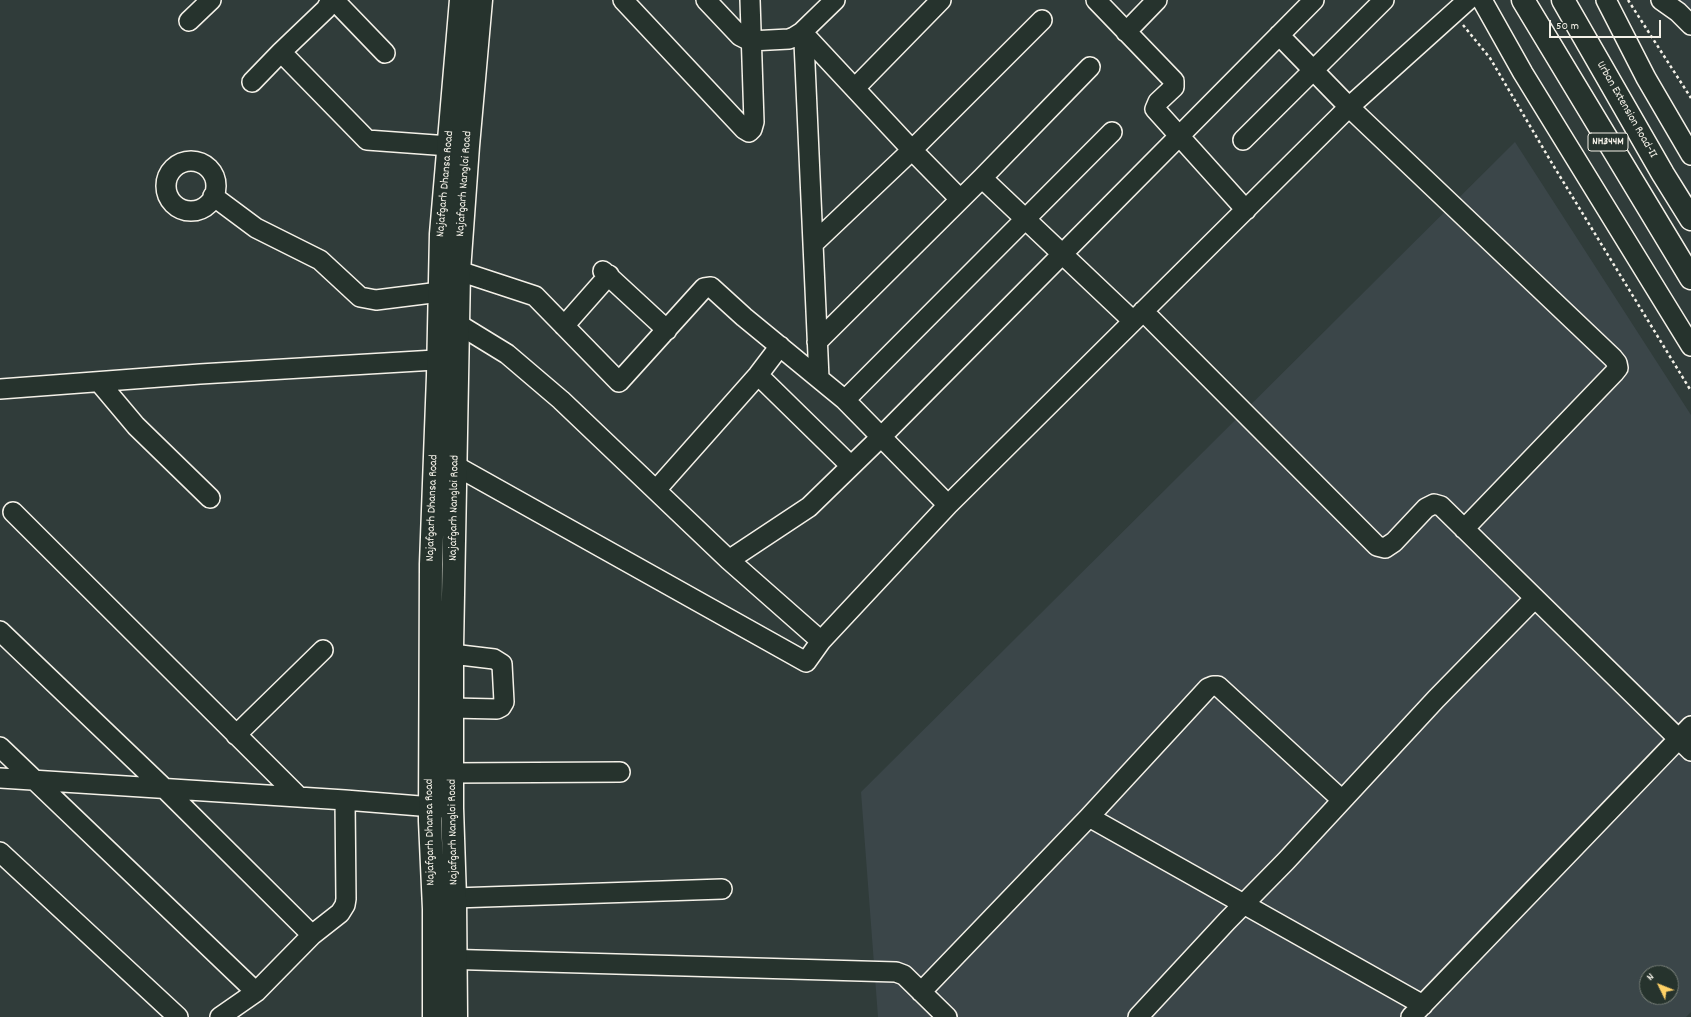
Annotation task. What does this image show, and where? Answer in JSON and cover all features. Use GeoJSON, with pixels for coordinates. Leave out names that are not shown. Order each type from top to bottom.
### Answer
{"type":"FeatureCollection","features":[{"type":"Feature","properties":{"kind":"main road","name":"Najafgarh Dhansa Road"},"geometry":{"type":"LineString","coordinates":[[448,324],[440,292],[441,234],[461,0]]}},
{"type":"Feature","properties":{"kind":"main road","name":"Najafgarh Nangloi Road"},"geometry":{"type":"LineString","coordinates":[[456,1017],[455,898],[452,808],[452,654],[456,466],[448,359],[448,324],[459,271],[467,153],[481,0]]}},
{"type":"Feature","properties":{"kind":"main road","name":"Urban Extension Road-II"},"geometry":{"type":"LineString","coordinates":[[1563,0],[1663,174],[1691,219]]}},
{"type":"Feature","properties":{"kind":"main road","name":"NH344M"},"geometry":{"type":"LineString","coordinates":[[1522,2],[1691,278]]}},
{"type":"Feature","properties":{"kind":"main road","name":"Najafgarh Dhansa Road"},"geometry":{"type":"LineString","coordinates":[[434,1017],[434,909],[430,808],[431,600],[448,359]]}},
{"type":"Feature","properties":{"kind":"main road"},"geometry":{"type":"LineString","coordinates":[[431,600],[453,601]]}},
{"type":"Feature","properties":{"kind":"main road"},"geometry":{"type":"LineString","coordinates":[[430,715],[452,712]]}},
{"type":"Feature","properties":{"kind":"street"},"geometry":{"type":"LineString","coordinates":[[189,21],[211,0]]}},
{"type":"Feature","properties":{"kind":"street"},"geometry":{"type":"LineString","coordinates":[[252,82],[326,9],[332,0],[385,54]]}},
{"type":"Feature","properties":{"kind":"street"},"geometry":{"type":"LineString","coordinates":[[622,0],[744,129],[749,132],[752,129],[754,122],[750,41],[750,0]]}},
{"type":"Feature","properties":{"kind":"street"},"geometry":{"type":"LineString","coordinates":[[706,0],[740,36],[750,41],[789,39],[804,33],[835,0]]}},
{"type":"Feature","properties":{"kind":"street"},"geometry":{"type":"LineString","coordinates":[[855,88],[941,0]]}},
{"type":"Feature","properties":{"kind":"street"},"geometry":{"type":"LineString","coordinates":[[1096,0],[1174,81],[1174,86],[1158,102],[1155,108],[1246,210]]}},
{"type":"Feature","properties":{"kind":"street"},"geometry":{"type":"LineString","coordinates":[[1126,32],[1157,0]]}},
{"type":"Feature","properties":{"kind":"street"},"geometry":{"type":"LineString","coordinates":[[729,560],[809,507],[882,436],[1314,0]]}},
{"type":"Feature","properties":{"kind":"street"},"geometry":{"type":"LineString","coordinates":[[1243,140],[1384,0]]}},
{"type":"Feature","properties":{"kind":"street"},"geometry":{"type":"LineString","coordinates":[[456,466],[806,662],[821,641],[948,505],[1348,107],[1468,0]]}},
{"type":"Feature","properties":{"kind":"street"},"geometry":{"type":"LineString","coordinates":[[1482,0],[1527,79],[1691,346]]}},
{"type":"Feature","properties":{"kind":"street"},"geometry":{"type":"LineString","coordinates":[[1606,0],[1646,78],[1691,155]]}},
{"type":"Feature","properties":{"kind":"street"},"geometry":{"type":"LineString","coordinates":[[1661,0],[1678,12],[1691,25]]}},
{"type":"Feature","properties":{"kind":"street"},"geometry":{"type":"LineString","coordinates":[[814,243],[912,150],[1042,20]]}},
{"type":"Feature","properties":{"kind":"street"},"geometry":{"type":"LineString","coordinates":[[804,33],[912,150],[960,199]]}},
{"type":"Feature","properties":{"kind":"street"},"geometry":{"type":"LineString","coordinates":[[804,33],[819,378]]}},
{"type":"Feature","properties":{"kind":"street"},"geometry":{"type":"LineString","coordinates":[[1279,35],[1348,107],[1608,353],[1617,364],[1618,368],[1614,373],[1464,529]]}},
{"type":"Feature","properties":{"kind":"street"},"geometry":{"type":"LineString","coordinates":[[281,52],[367,140],[449,146]]}},
{"type":"Feature","properties":{"kind":"street"},"geometry":{"type":"LineString","coordinates":[[817,342],[982,178],[1090,67]]}},
{"type":"Feature","properties":{"kind":"street"},"geometry":{"type":"LineString","coordinates":[[846,400],[1112,132]]}},
{"type":"Feature","properties":{"kind":"street"},"geometry":{"type":"LineString","coordinates":[[982,178],[1061,254],[1138,316],[1377,546],[1385,548],[1394,542],[1426,508],[1434,504],[1441,506],[1535,598],[1687,738],[1417,1011],[1244,904],[1089,817]]}},
{"type":"Feature","properties":{"kind":"street"},"geometry":{"type":"LineString","coordinates":[[213,196],[256,228],[320,260],[360,297],[376,300],[440,292]]}},
{"type":"Feature","properties":{"kind":"street"},"geometry":{"type":"LineString","coordinates":[[459,271],[535,296],[619,382],[704,288],[711,287],[744,317],[846,400],[948,505]]}},
{"type":"Feature","properties":{"kind":"street"},"geometry":{"type":"LineString","coordinates":[[564,326],[606,273],[667,330]]}},
{"type":"Feature","properties":{"kind":"street"},"geometry":{"type":"LineString","coordinates":[[448,324],[506,354],[561,400],[729,560],[821,641]]}},
{"type":"Feature","properties":{"kind":"street"},"geometry":{"type":"LineString","coordinates":[[656,490],[758,375],[780,346]]}},
{"type":"Feature","properties":{"kind":"street"},"geometry":{"type":"LineString","coordinates":[[0,389],[448,359]]}},
{"type":"Feature","properties":{"kind":"street"},"geometry":{"type":"LineString","coordinates":[[758,375],[851,466]]}},
{"type":"Feature","properties":{"kind":"street"},"geometry":{"type":"LineString","coordinates":[[100,382],[136,426],[210,498]]}},
{"type":"Feature","properties":{"kind":"street"},"geometry":{"type":"LineString","coordinates":[[13,512],[298,797]]}},
{"type":"Feature","properties":{"kind":"street"},"geometry":{"type":"LineString","coordinates":[[1138,1017],[1436,699],[1535,598]]}},
{"type":"Feature","properties":{"kind":"street"},"geometry":{"type":"LineString","coordinates":[[0,631],[165,789],[312,935]]}},
{"type":"Feature","properties":{"kind":"street"},"geometry":{"type":"LineString","coordinates":[[236,735],[323,650]]}},
{"type":"Feature","properties":{"kind":"street"},"geometry":{"type":"LineString","coordinates":[[452,654],[498,661],[502,664],[504,702],[501,707],[497,709],[452,712]]}},
{"type":"Feature","properties":{"kind":"street"},"geometry":{"type":"LineString","coordinates":[[921,992],[1089,817],[1208,688],[1218,686],[1342,800]]}},
{"type":"Feature","properties":{"kind":"street"},"geometry":{"type":"LineString","coordinates":[[0,747],[256,992]]}},
{"type":"Feature","properties":{"kind":"street"},"geometry":{"type":"LineString","coordinates":[[452,773],[620,772]]}},
{"type":"Feature","properties":{"kind":"street"},"geometry":{"type":"LineString","coordinates":[[0,778],[345,800],[430,808],[452,808]]}},
{"type":"Feature","properties":{"kind":"street"},"geometry":{"type":"LineString","coordinates":[[220,1017],[256,992],[312,935],[340,913],[345,905],[345,800]]}},
{"type":"Feature","properties":{"kind":"street"},"geometry":{"type":"LineString","coordinates":[[0,852],[178,1017]]}},
{"type":"Feature","properties":{"kind":"street"},"geometry":{"type":"LineString","coordinates":[[455,898],[722,889]]}},
{"type":"Feature","properties":{"kind":"street"},"geometry":{"type":"LineString","coordinates":[[434,959],[896,972],[904,975],[947,1017]]}},
{"type":"Feature","properties":{"kind":"path"},"geometry":{"type":"LineString","coordinates":[[1628,0],[1691,98]]}},
{"type":"Feature","properties":{"kind":"path"},"geometry":{"type":"LineString","coordinates":[[1453,13],[1490,58],[1553,165],[1691,391]]}},
{"type":"Feature","properties":{"kind":"shaded area"},"geometry":{"type":"Polygon","coordinates":[[[1677,0],[1691,0],[1691,23],[1677,0]]]}},
{"type":"Feature","properties":{"kind":"shaded area"},"geometry":{"type":"Polygon","coordinates":[[[1515,142],[1691,415],[1691,1012],[1686,1017],[878,1017],[861,792],[1515,142]]]}}]}
